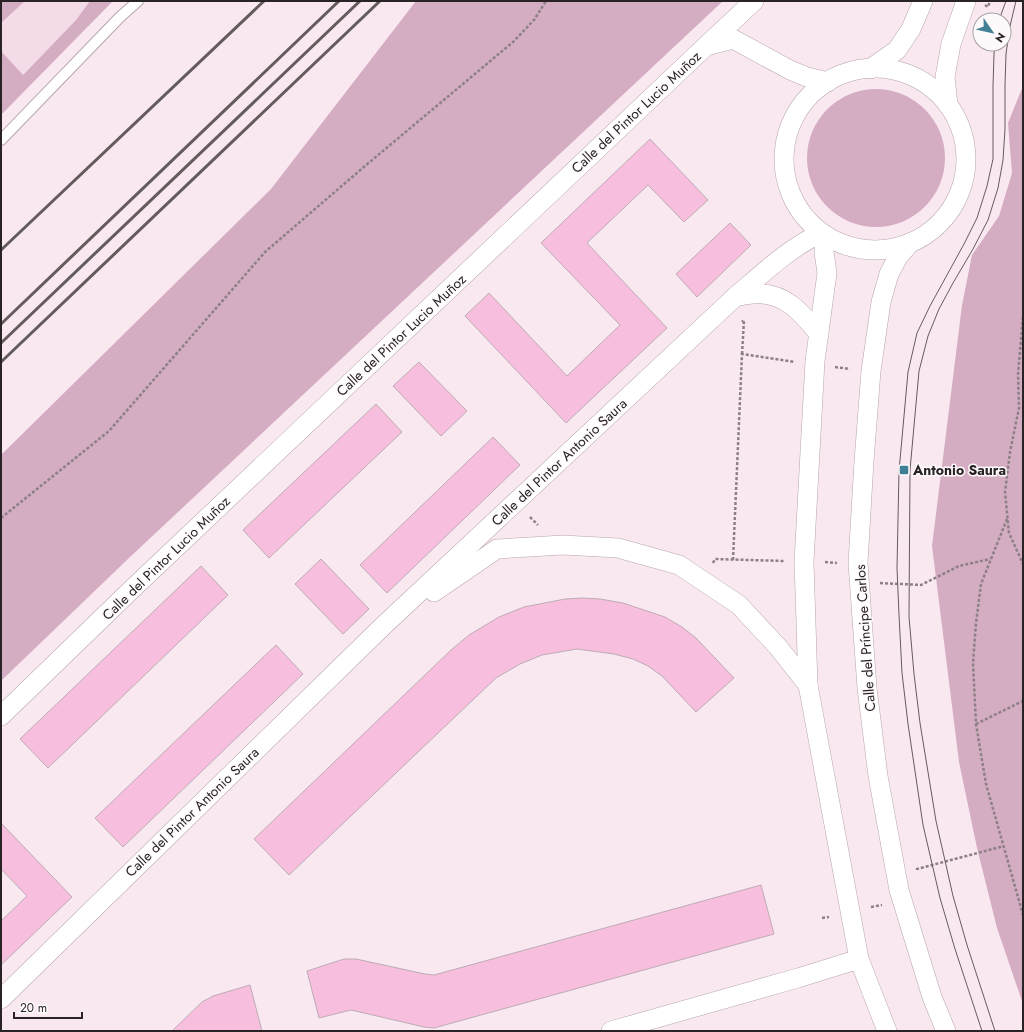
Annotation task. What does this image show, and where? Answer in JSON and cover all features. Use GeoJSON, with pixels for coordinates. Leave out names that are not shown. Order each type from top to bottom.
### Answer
{"type":"FeatureCollection","features":[{"type":"Feature","properties":{"kind":"street"},"geometry":{"type":"LineString","coordinates":[[706,46],[754,1]]}},
{"type":"Feature","properties":{"kind":"street"},"geometry":{"type":"LineString","coordinates":[[870,69],[896,50],[911,29],[923,1]]}},
{"type":"Feature","properties":{"kind":"street"},"geometry":{"type":"LineString","coordinates":[[948,105],[945,77],[950,44],[966,1]]}},
{"type":"Feature","properties":{"kind":"street","name":"Calle del Pintor Lucio Muñoz"},"geometry":{"type":"LineString","coordinates":[[1,716],[130,591],[706,46],[733,39],[790,70],[807,77],[828,82]]}},
{"type":"Feature","properties":{"kind":"street"},"geometry":{"type":"LineString","coordinates":[[870,69],[888,69],[906,73],[922,81],[936,92],[948,105],[958,121],[966,156],[965,174],[960,192],[952,209],[940,223],[926,235],[910,243],[893,248],[875,250],[840,244],[823,234],[808,221],[798,207],[790,190],[786,173],[785,156],[787,138],[793,121],[802,106],[814,93],[828,82],[841,75],[870,69]]}},
{"type":"Feature","properties":{"kind":"street"},"geometry":{"type":"LineString","coordinates":[[823,234],[827,274],[815,364],[804,562],[808,685],[859,959],[887,1031]]}},
{"type":"Feature","properties":{"kind":"street","name":"Calle del Pintor Antonio Saura"},"geometry":{"type":"LineString","coordinates":[[1,999],[383,626],[735,297],[796,247],[809,239],[823,234]]}},
{"type":"Feature","properties":{"kind":"street","name":"Calle del Príncipe Carlos"},"geometry":{"type":"LineString","coordinates":[[910,243],[898,257],[889,274],[881,302],[871,371],[858,563],[867,688],[878,776],[899,890],[932,997],[946,1031]]}},
{"type":"Feature","properties":{"kind":"street"},"geometry":{"type":"LineString","coordinates":[[735,297],[766,294],[782,298],[802,313],[819,334]]}},
{"type":"Feature","properties":{"kind":"street","name":"Calle del Pintor Antonio Saura"},"geometry":{"type":"LineString","coordinates":[[383,626],[497,549],[563,545],[618,548],[679,565],[739,605],[778,646],[808,685]]}},
{"type":"Feature","properties":{"kind":"street"},"geometry":{"type":"LineString","coordinates":[[611,1031],[798,978],[859,959]]}},
{"type":"Feature","properties":{"kind":"lane"},"geometry":{"type":"LineString","coordinates":[[1,140],[120,17],[138,1]]}},
{"type":"Feature","properties":{"kind":"path"},"geometry":{"type":"LineString","coordinates":[[1,518],[109,431],[265,252],[513,42],[534,20],[546,1]]}},
{"type":"Feature","properties":{"kind":"path"},"geometry":{"type":"LineString","coordinates":[[1023,317],[1018,374],[1019,408],[1010,452],[1005,492],[1009,533],[1023,564]]}},
{"type":"Feature","properties":{"kind":"path"},"geometry":{"type":"LineString","coordinates":[[733,560],[744,320],[739,324]]}},
{"type":"Feature","properties":{"kind":"path"},"geometry":{"type":"LineString","coordinates":[[742,354],[871,371]]}},
{"type":"Feature","properties":{"kind":"path"},"geometry":{"type":"LineString","coordinates":[[1019,408],[1023,405]]}},
{"type":"Feature","properties":{"kind":"path"},"geometry":{"type":"LineString","coordinates":[[1007,519],[980,584],[973,663],[976,724],[986,784],[1023,915]]}},
{"type":"Feature","properties":{"kind":"path"},"geometry":{"type":"LineString","coordinates":[[976,724],[1023,701]]}},
{"type":"Feature","properties":{"kind":"shaded area"},"geometry":{"type":"Polygon","coordinates":[[[1,1],[25,1],[1,23],[1,1]]]}},
{"type":"Feature","properties":{"kind":"shaded area"},"geometry":{"type":"Polygon","coordinates":[[[25,1],[90,1],[76,20],[22,75],[1,51],[1,23],[25,1]]]}},
{"type":"Feature","properties":{"kind":"shaded area"},"geometry":{"type":"Polygon","coordinates":[[[90,1],[113,1],[1,115],[1,51],[23,75],[76,20],[90,1]]]}},
{"type":"Feature","properties":{"kind":"shaded area"},"geometry":{"type":"Polygon","coordinates":[[[416,1],[723,1],[129,558],[1,681],[1,455],[271,189],[416,1]]]}},
{"type":"Feature","properties":{"kind":"shaded area"},"geometry":{"type":"Polygon","coordinates":[[[1023,86],[1023,1004],[997,928],[977,848],[959,762],[932,546],[962,305],[972,255],[999,216],[1012,173],[1008,123],[1023,86]]]}},
{"type":"Feature","properties":{"kind":"shaded area"},"geometry":{"type":"Polygon","coordinates":[[[869,89],[883,89],[909,97],[925,109],[937,125],[940,132],[944,145],[944,171],[940,184],[937,191],[925,207],[909,219],[902,222],[883,227],[869,227],[843,219],[827,207],[815,191],[812,184],[807,165],[807,151],[815,125],[827,109],[843,97],[850,94],[869,89]]]}},
{"type":"Feature","properties":{"kind":"building"},"geometry":{"type":"Polygon","coordinates":[[[650,139],[708,200],[684,222],[648,185],[587,243],[667,328],[566,423],[465,316],[489,293],[567,376],[620,325],[541,243],[650,139]]]}},
{"type":"Feature","properties":{"kind":"building"},"geometry":{"type":"Polygon","coordinates":[[[730,223],[751,245],[697,297],[676,274],[730,223]]]}},
{"type":"Feature","properties":{"kind":"building"},"geometry":{"type":"Polygon","coordinates":[[[419,362],[467,411],[441,436],[393,386],[419,362]]]}},
{"type":"Feature","properties":{"kind":"building"},"geometry":{"type":"Polygon","coordinates":[[[376,404],[402,432],[269,558],[243,530],[376,404]]]}},
{"type":"Feature","properties":{"kind":"building"},"geometry":{"type":"Polygon","coordinates":[[[493,437],[520,465],[387,593],[360,565],[493,437]]]}},
{"type":"Feature","properties":{"kind":"building"},"geometry":{"type":"Polygon","coordinates":[[[321,559],[369,609],[343,634],[295,584],[321,559]]]}},
{"type":"Feature","properties":{"kind":"building"},"geometry":{"type":"Polygon","coordinates":[[[201,566],[228,595],[48,768],[20,739],[201,566]]]}},
{"type":"Feature","properties":{"kind":"building"},"geometry":{"type":"Polygon","coordinates":[[[582,598],[623,603],[665,617],[682,627],[696,638],[734,678],[696,712],[662,676],[648,666],[633,659],[614,654],[577,649],[542,655],[520,664],[496,678],[289,875],[254,839],[451,650],[469,635],[499,617],[524,607],[565,599],[582,598]]]}},
{"type":"Feature","properties":{"kind":"building"},"geometry":{"type":"Polygon","coordinates":[[[276,645],[303,674],[123,847],[95,818],[276,645]]]}},
{"type":"Feature","properties":{"kind":"building"},"geometry":{"type":"Polygon","coordinates":[[[1,823],[72,897],[1,965],[1,921],[27,896],[1,869],[1,823]]]}},
{"type":"Feature","properties":{"kind":"building"},"geometry":{"type":"Polygon","coordinates":[[[761,885],[774,934],[434,1028],[351,1010],[319,1018],[307,971],[344,959],[356,959],[434,975],[761,885]]]}},
{"type":"Feature","properties":{"kind":"building"},"geometry":{"type":"Polygon","coordinates":[[[250,985],[262,1031],[172,1031],[202,1002],[213,996],[250,985]]]}},
{"type":"Feature","properties":{"kind":"tram line"},"geometry":{"type":"LineString","coordinates":[[1002,12],[1006,1]]}},
{"type":"Feature","properties":{"kind":"tram line"},"geometry":{"type":"LineString","coordinates":[[995,1031],[953,896],[936,821],[920,723],[909,617],[910,470],[919,371],[928,336],[939,309],[988,220],[998,188],[1003,160],[1005,129],[1006,54],[1010,26],[1016,1]]}},
{"type":"Feature","properties":{"kind":"tram line"},"geometry":{"type":"LineString","coordinates":[[982,1031],[940,898],[923,825],[902,673],[897,568],[899,471],[908,372],[917,333],[977,218],[987,186],[993,159],[994,52]]}},
{"type":"Feature","properties":{"kind":"railway"},"geometry":{"type":"LineString","coordinates":[[1,250],[264,1]]}},
{"type":"Feature","properties":{"kind":"railway"},"geometry":{"type":"LineString","coordinates":[[1,324],[339,1]]}},
{"type":"Feature","properties":{"kind":"railway"},"geometry":{"type":"LineString","coordinates":[[1,343],[360,1]]}},
{"type":"Feature","properties":{"kind":"railway"},"geometry":{"type":"LineString","coordinates":[[1,362],[380,1]]}},
{"type":"Feature","properties":{"kind":"place","name":"Antonio Saura"},"geometry":{"type":"Point","coordinates":[904,470]}}]}
